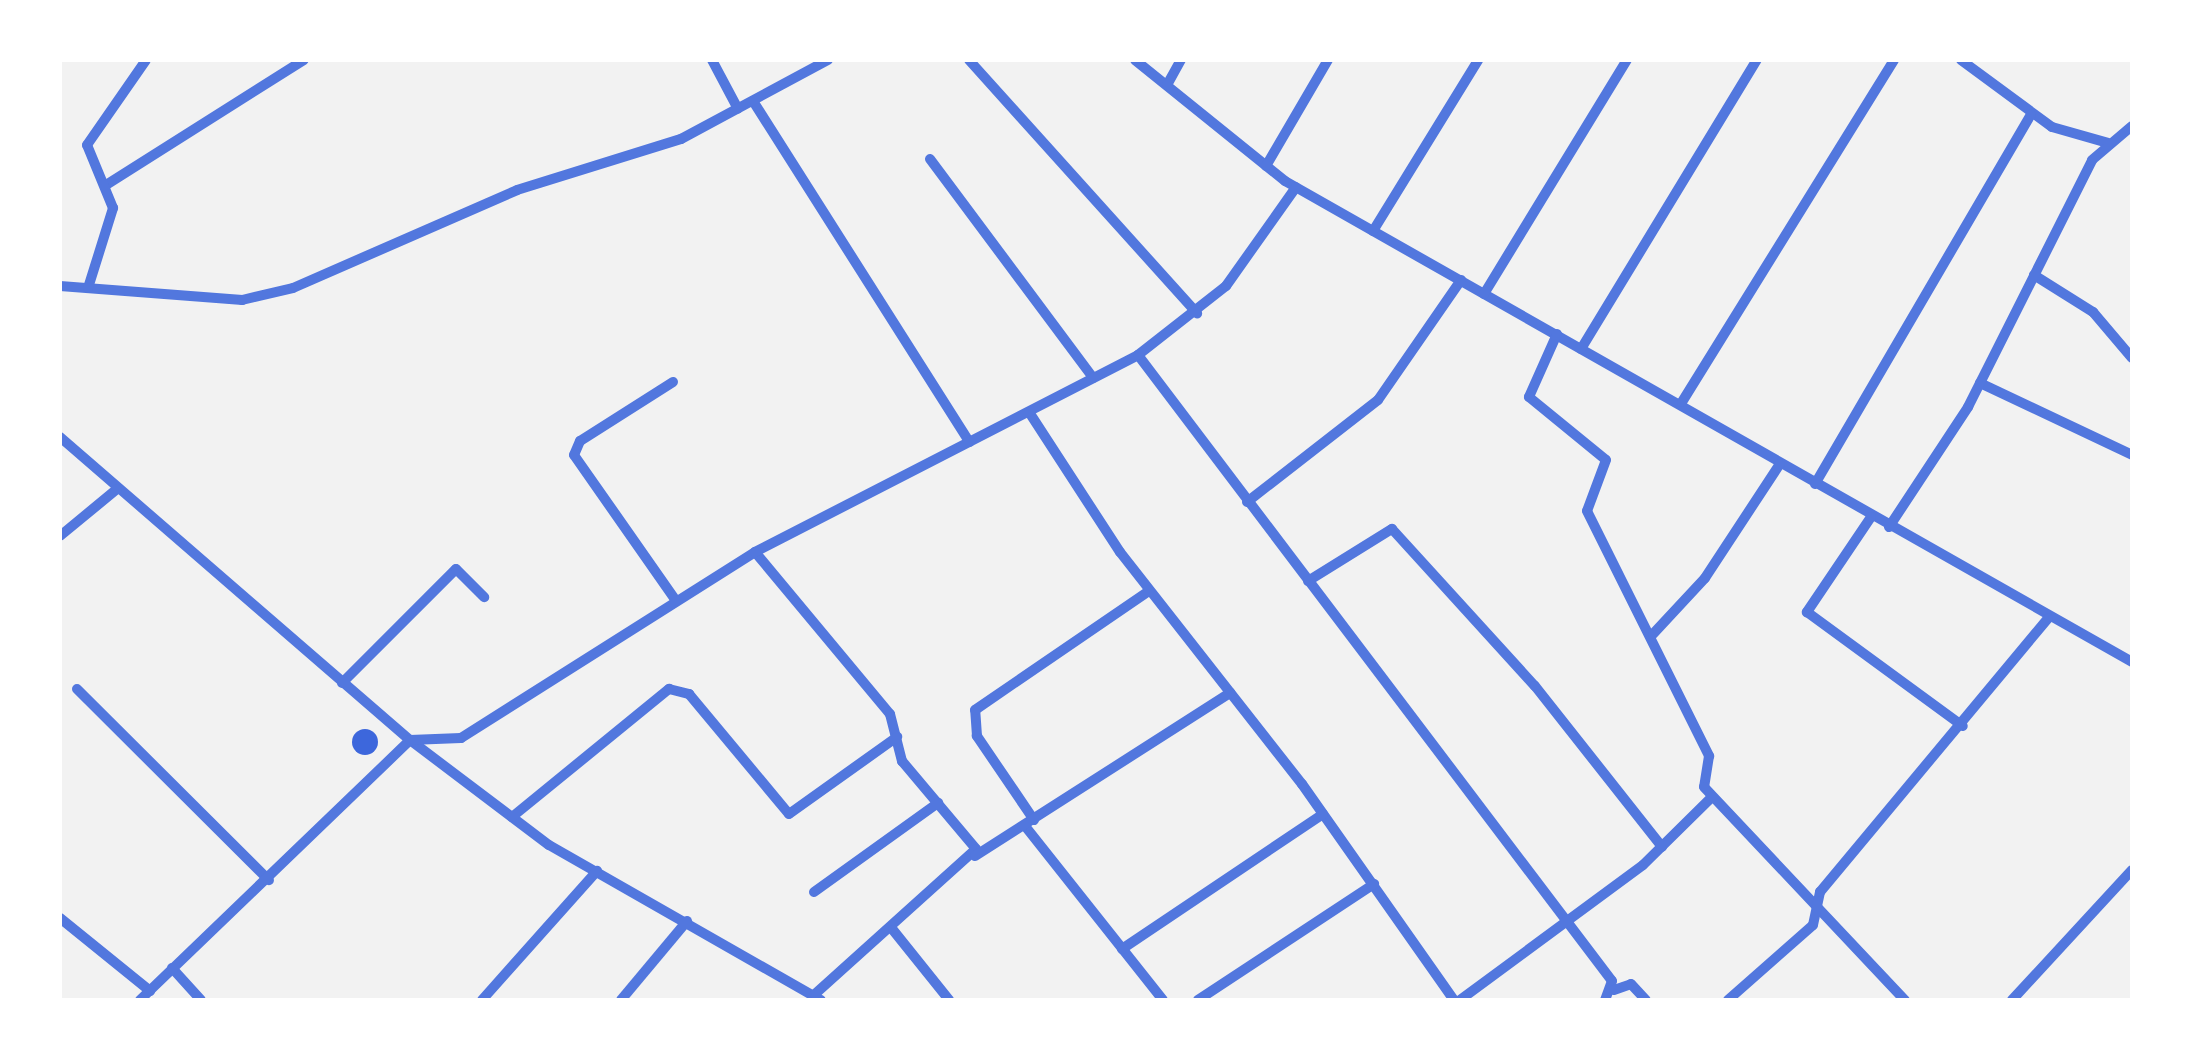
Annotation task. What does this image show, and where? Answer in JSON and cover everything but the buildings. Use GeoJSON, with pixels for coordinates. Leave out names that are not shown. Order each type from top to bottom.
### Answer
{"type":"FeatureCollection","features":[{"type":"Feature","properties":{"kind":"street"},"geometry":{"type":"LineString","coordinates":[[88,288],[112,222],[106,185],[87,146],[146,60]]}},
{"type":"Feature","properties":{"kind":"street"},"geometry":{"type":"LineString","coordinates":[[106,185],[304,60]]}},
{"type":"Feature","properties":{"kind":"street"},"geometry":{"type":"LineString","coordinates":[[712,60],[738,109]]}},
{"type":"Feature","properties":{"kind":"street"},"geometry":{"type":"LineString","coordinates":[[61,290],[88,288],[242,300],[293,288],[518,190],[681,139],[828,60]]}},
{"type":"Feature","properties":{"kind":"street"},"geometry":{"type":"LineString","coordinates":[[970,60],[1198,312]]}},
{"type":"Feature","properties":{"kind":"street"},"geometry":{"type":"LineString","coordinates":[[1135,60],[1296,188],[1682,402],[1888,527],[2132,662]]}},
{"type":"Feature","properties":{"kind":"street"},"geometry":{"type":"LineString","coordinates":[[1166,85],[1181,60]]}},
{"type":"Feature","properties":{"kind":"street"},"geometry":{"type":"LineString","coordinates":[[1266,166],[1328,60]]}},
{"type":"Feature","properties":{"kind":"street"},"geometry":{"type":"LineString","coordinates":[[1373,231],[1478,60]]}},
{"type":"Feature","properties":{"kind":"street"},"geometry":{"type":"LineString","coordinates":[[1484,294],[1626,60]]}},
{"type":"Feature","properties":{"kind":"street"},"geometry":{"type":"LineString","coordinates":[[1581,349],[1756,60]]}},
{"type":"Feature","properties":{"kind":"street"},"geometry":{"type":"LineString","coordinates":[[1682,402],[1894,60]]}},
{"type":"Feature","properties":{"kind":"street"},"geometry":{"type":"LineString","coordinates":[[1961,60],[2031,115],[2108,143]]}},
{"type":"Feature","properties":{"kind":"street"},"geometry":{"type":"LineString","coordinates":[[752,101],[969,442]]}},
{"type":"Feature","properties":{"kind":"street"},"geometry":{"type":"LineString","coordinates":[[1815,484],[2031,115]]}},
{"type":"Feature","properties":{"kind":"street"},"geometry":{"type":"LineString","coordinates":[[1888,527],[1980,383],[2108,143],[2132,126]]}},
{"type":"Feature","properties":{"kind":"street"},"geometry":{"type":"LineString","coordinates":[[930,158],[1093,378]]}},
{"type":"Feature","properties":{"kind":"street"},"geometry":{"type":"LineString","coordinates":[[140,1000],[269,880],[410,740],[461,738],[674,598],[755,552],[1138,354],[1198,312],[1296,188]]}},
{"type":"Feature","properties":{"kind":"street"},"geometry":{"type":"LineString","coordinates":[[2034,276],[2093,312],[2132,358]]}},
{"type":"Feature","properties":{"kind":"street"},"geometry":{"type":"LineString","coordinates":[[1247,502],[1378,400],[1460,280]]}},
{"type":"Feature","properties":{"kind":"street"},"geometry":{"type":"LineString","coordinates":[[1557,334],[1530,397],[1606,460],[1587,511],[1653,634],[1709,756],[1702,782],[1816,912],[1905,1000]]}},
{"type":"Feature","properties":{"kind":"street"},"geometry":{"type":"LineString","coordinates":[[1138,354],[1614,990]]}},
{"type":"Feature","properties":{"kind":"street"},"geometry":{"type":"LineString","coordinates":[[673,382],[580,441],[574,455],[674,598]]}},
{"type":"Feature","properties":{"kind":"street"},"geometry":{"type":"LineString","coordinates":[[1980,383],[2132,455]]}},
{"type":"Feature","properties":{"kind":"street"},"geometry":{"type":"LineString","coordinates":[[1030,412],[1149,591],[1324,814],[1457,1000],[1568,924],[1662,848],[1712,796]]}},
{"type":"Feature","properties":{"kind":"street"},"geometry":{"type":"LineString","coordinates":[[60,437],[342,683],[512,817],[597,871],[818,997],[976,856],[1230,693]]}},
{"type":"Feature","properties":{"kind":"street"},"geometry":{"type":"LineString","coordinates":[[1653,634],[1706,578],[1780,464]]}},
{"type":"Feature","properties":{"kind":"street"},"geometry":{"type":"LineString","coordinates":[[60,536],[116,489]]}},
{"type":"Feature","properties":{"kind":"street"},"geometry":{"type":"LineString","coordinates":[[1871,517],[1808,612],[1963,726]]}},
{"type":"Feature","properties":{"kind":"street"},"geometry":{"type":"LineString","coordinates":[[1308,581],[1392,529],[1535,686],[1662,848]]}},
{"type":"Feature","properties":{"kind":"street"},"geometry":{"type":"LineString","coordinates":[[755,552],[890,714],[902,761],[938,802],[976,856]]}},
{"type":"Feature","properties":{"kind":"street"},"geometry":{"type":"LineString","coordinates":[[342,683],[456,569],[484,597]]}},
{"type":"Feature","properties":{"kind":"street"},"geometry":{"type":"LineString","coordinates":[[1149,591],[974,710],[977,736],[1029,823],[1164,1000]]}},
{"type":"Feature","properties":{"kind":"street"},"geometry":{"type":"LineString","coordinates":[[1728,1000],[1816,912],[1820,892],[1963,726],[2048,618]]}},
{"type":"Feature","properties":{"kind":"street"},"geometry":{"type":"LineString","coordinates":[[77,689],[269,880]]}},
{"type":"Feature","properties":{"kind":"street"},"geometry":{"type":"LineString","coordinates":[[512,817],[669,689],[688,694],[789,814],[897,737]]}},
{"type":"Feature","properties":{"kind":"street"},"geometry":{"type":"LineString","coordinates":[[814,892],[938,802]]}},
{"type":"Feature","properties":{"kind":"street"},"geometry":{"type":"LineString","coordinates":[[1122,948],[1324,814]]}},
{"type":"Feature","properties":{"kind":"street"},"geometry":{"type":"LineString","coordinates":[[2012,1000],[2132,870]]}},
{"type":"Feature","properties":{"kind":"street"},"geometry":{"type":"LineString","coordinates":[[482,1000],[597,871]]}},
{"type":"Feature","properties":{"kind":"street"},"geometry":{"type":"LineString","coordinates":[[1198,1000],[1374,884]]}},
{"type":"Feature","properties":{"kind":"street"},"geometry":{"type":"LineString","coordinates":[[60,918],[150,990]]}},
{"type":"Feature","properties":{"kind":"street"},"geometry":{"type":"LineString","coordinates":[[621,1000],[688,920]]}},
{"type":"Feature","properties":{"kind":"street"},"geometry":{"type":"LineString","coordinates":[[893,930],[949,1000]]}},
{"type":"Feature","properties":{"kind":"street"},"geometry":{"type":"LineString","coordinates":[[172,968],[201,1000]]}},
{"type":"Feature","properties":{"kind":"street"},"geometry":{"type":"LineString","coordinates":[[1605,1000],[1614,990],[1631,984],[1646,1000]]}}]}
